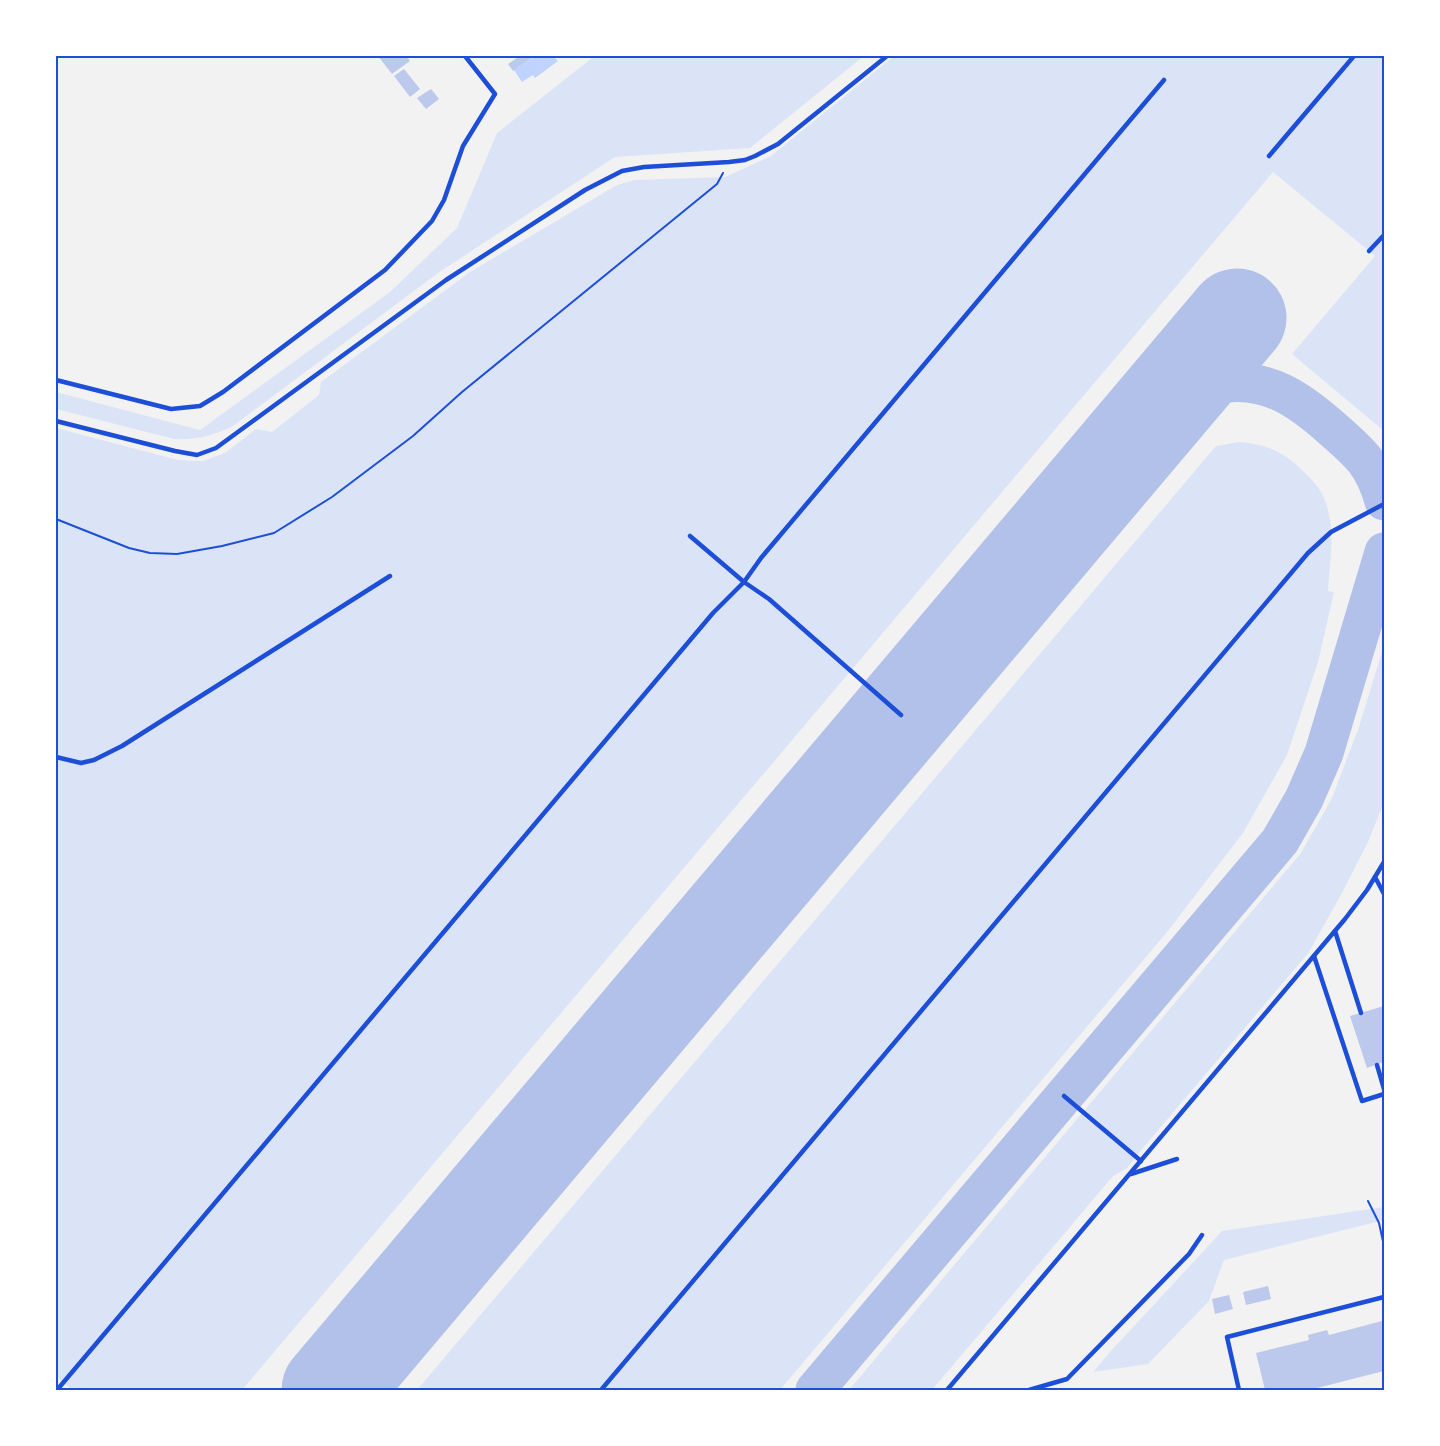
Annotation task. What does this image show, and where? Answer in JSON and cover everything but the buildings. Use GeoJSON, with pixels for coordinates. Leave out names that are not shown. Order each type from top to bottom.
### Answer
{"type":"FeatureCollection","features":[{"type":"Feature","properties":{"kind":"lane"},"geometry":{"type":"LineString","coordinates":[[56,380],[171,409],[200,406],[223,392],[385,270],[432,221],[444,200],[463,146],[495,94],[465,56]]}},
{"type":"Feature","properties":{"kind":"lane"},"geometry":{"type":"LineString","coordinates":[[56,421],[197,455],[216,448],[446,280],[585,190],[622,171],[644,167],[745,160],[778,144],[887,56]]}},
{"type":"Feature","properties":{"kind":"lane"},"geometry":{"type":"LineString","coordinates":[[1269,156],[1354,56]]}},
{"type":"Feature","properties":{"kind":"lane"},"geometry":{"type":"LineString","coordinates":[[57,1390],[713,613],[744,582],[768,549],[1164,80]]}},
{"type":"Feature","properties":{"kind":"lane"},"geometry":{"type":"LineString","coordinates":[[1369,251],[1384,235]]}},
{"type":"Feature","properties":{"kind":"lane"},"geometry":{"type":"LineString","coordinates":[[601,1390],[1308,553],[1331,532],[1384,504]]}},
{"type":"Feature","properties":{"kind":"lane"},"geometry":{"type":"LineString","coordinates":[[690,536],[744,582],[769,598],[901,715]]}},
{"type":"Feature","properties":{"kind":"lane"},"geometry":{"type":"LineString","coordinates":[[56,757],[81,763],[94,760],[122,746],[390,576]]}},
{"type":"Feature","properties":{"kind":"lane"},"geometry":{"type":"LineString","coordinates":[[946,1390],[1335,931],[1367,890],[1384,862]]}},
{"type":"Feature","properties":{"kind":"lane"},"geometry":{"type":"LineString","coordinates":[[1375,877],[1384,894]]}},
{"type":"Feature","properties":{"kind":"lane"},"geometry":{"type":"LineString","coordinates":[[1335,931],[1361,1013]]}},
{"type":"Feature","properties":{"kind":"lane"},"geometry":{"type":"LineString","coordinates":[[1314,956],[1362,1101],[1384,1094]]}},
{"type":"Feature","properties":{"kind":"lane"},"geometry":{"type":"LineString","coordinates":[[1377,1065],[1384,1089]]}},
{"type":"Feature","properties":{"kind":"lane"},"geometry":{"type":"LineString","coordinates":[[1064,1096],[1141,1161]]}},
{"type":"Feature","properties":{"kind":"lane"},"geometry":{"type":"LineString","coordinates":[[1130,1175],[1177,1159]]}},
{"type":"Feature","properties":{"kind":"lane"},"geometry":{"type":"LineString","coordinates":[[1029,1390],[1067,1379],[1189,1254],[1202,1235]]}},
{"type":"Feature","properties":{"kind":"lane"},"geometry":{"type":"LineString","coordinates":[[1239,1390],[1227,1337],[1384,1297]]}},
{"type":"Feature","properties":{"kind":"path"},"geometry":{"type":"LineString","coordinates":[[56,519],[129,548],[150,553],[177,554],[274,533],[332,497],[413,436],[462,393],[717,184],[729,162]]}},
{"type":"Feature","properties":{"kind":"path"},"geometry":{"type":"LineString","coordinates":[[1368,1201],[1379,1223],[1384,1246]]}},
{"type":"Feature","properties":{"kind":"shaded area"},"geometry":{"type":"Polygon","coordinates":[[[590,56],[864,56],[750,148],[615,157],[438,273],[233,426],[198,438],[174,439],[56,409],[56,392],[200,430],[390,292],[457,228],[497,133],[592,58],[590,56]]]}},
{"type":"Feature","properties":{"kind":"shaded area"},"geometry":{"type":"Polygon","coordinates":[[[894,56],[1384,56],[1384,431],[1292,354],[1375,256],[1273,172],[242,1390],[72,1390],[56,1376],[56,428],[178,460],[203,461],[225,453],[256,429],[272,432],[319,395],[321,382],[470,272],[617,185],[635,180],[725,177],[771,156],[894,56]]]}},
{"type":"Feature","properties":{"kind":"shaded area"},"geometry":{"type":"Polygon","coordinates":[[[1239,442],[1256,444],[1288,458],[1320,490],[1330,517],[1328,591],[1334,592],[1318,662],[1287,755],[1243,833],[1167,932],[780,1390],[417,1390],[1216,446],[1239,442]]]}},
{"type":"Feature","properties":{"kind":"shaded area"},"geometry":{"type":"Polygon","coordinates":[[[1384,645],[1384,802],[1368,842],[1309,952],[1127,1168],[1113,1176],[932,1390],[849,1390],[1301,853],[1332,798],[1359,727],[1384,645]]]}},
{"type":"Feature","properties":{"kind":"shaded area"},"geometry":{"type":"Polygon","coordinates":[[[1384,1207],[1384,1220],[1224,1260],[1209,1301],[1148,1364],[1093,1372],[1222,1231],[1384,1207]]]}},
{"type":"Feature","properties":{"kind":"water"},"geometry":{"type":"Polygon","coordinates":[[[535,56],[553,56],[558,61],[535,78],[533,75],[522,82],[514,70],[535,56]]]}},
{"type":"Feature","properties":{"kind":"taxiway"},"geometry":{"type":"LineString","coordinates":[[1127,448],[1158,414],[1185,394],[1215,384],[1256,384],[1294,399],[1348,442],[1375,476],[1384,501]]}},
{"type":"Feature","properties":{"kind":"taxiway"},"geometry":{"type":"LineString","coordinates":[[815,1390],[1280,841],[1304,799],[1324,753],[1384,552]]}},
{"type":"Feature","properties":{"kind":"runway"},"geometry":{"type":"LineString","coordinates":[[331,1390],[1237,318]]}}]}
